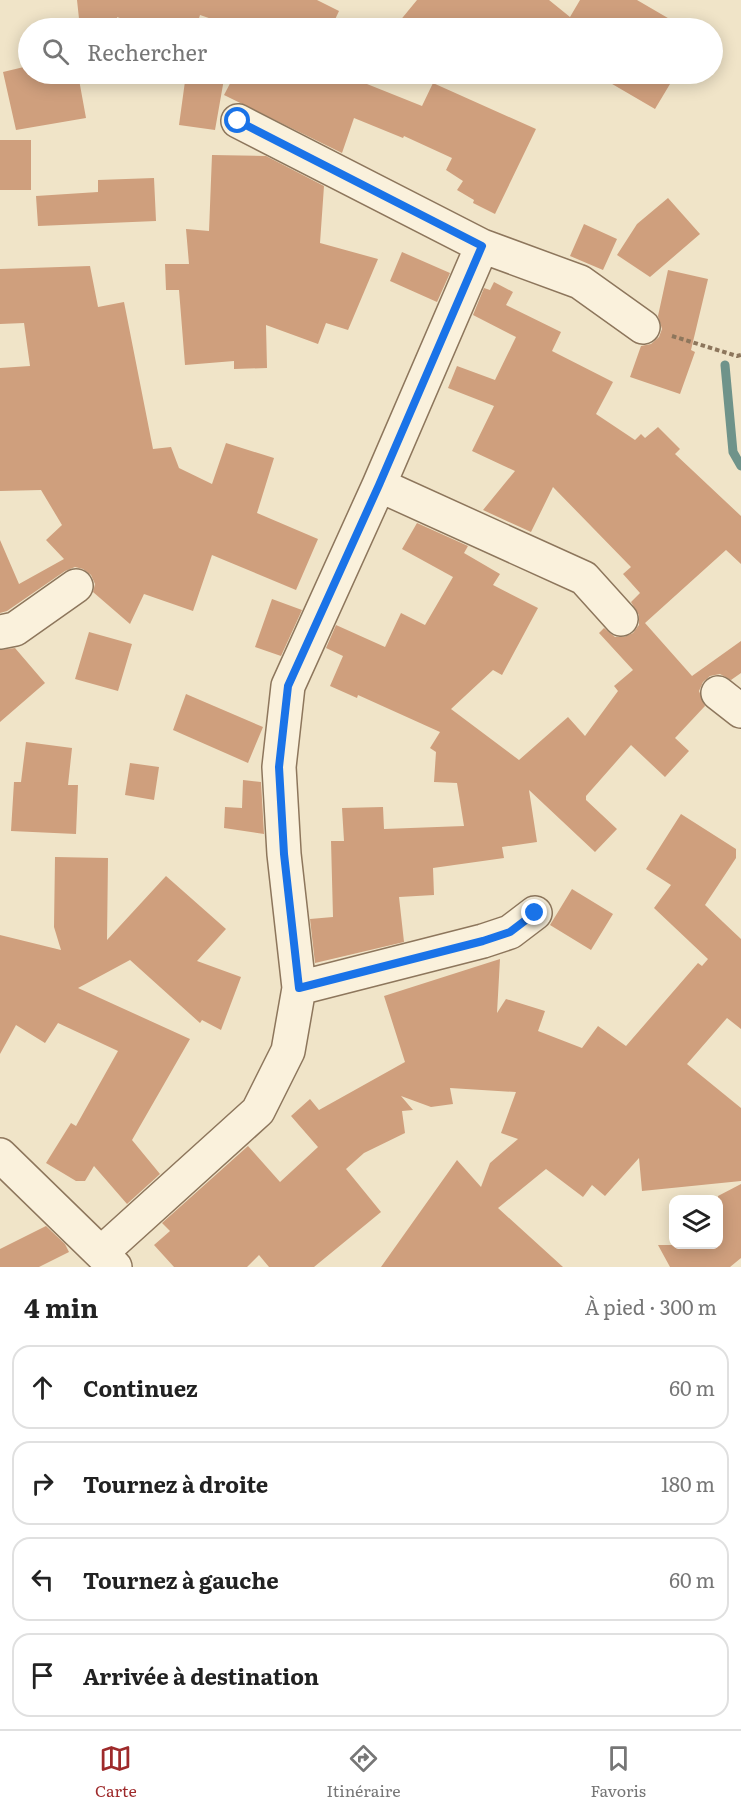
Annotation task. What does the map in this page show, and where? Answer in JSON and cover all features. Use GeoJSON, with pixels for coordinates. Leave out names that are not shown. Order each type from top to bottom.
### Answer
{"type":"FeatureCollection","features":[{"type":"Feature","properties":{"kind":"street"},"geometry":{"type":"LineString","coordinates":[[238,121],[482,246],[579,282],[643,327]]}},
{"type":"Feature","properties":{"kind":"street"},"geometry":{"type":"LineString","coordinates":[[0,1155],[108,1260],[258,1110],[288,1051],[299,988],[284,854],[279,767],[288,686],[379,485],[482,246]]}},
{"type":"Feature","properties":{"kind":"street"},"geometry":{"type":"LineString","coordinates":[[379,485],[584,578],[621,619]]}},
{"type":"Feature","properties":{"kind":"street"},"geometry":{"type":"LineString","coordinates":[[0,632],[15,629],[76,586]]}},
{"type":"Feature","properties":{"kind":"street"},"geometry":{"type":"LineString","coordinates":[[299,988],[483,941],[510,932],[535,913]]}},
{"type":"Feature","properties":{"kind":"path"},"geometry":{"type":"LineString","coordinates":[[643,327],[737,356],[741,354]]}},
{"type":"Feature","properties":{"kind":"building"},"geometry":{"type":"Polygon","coordinates":[[[77,0],[317,0],[339,11],[336,18],[209,18],[200,15],[199,18],[79,18],[77,0]]]}},
{"type":"Feature","properties":{"kind":"building"},"geometry":{"type":"Polygon","coordinates":[[[417,0],[549,0],[570,17],[580,0],[637,0],[668,18],[402,18],[417,0]]]}},
{"type":"Feature","properties":{"kind":"building"},"geometry":{"type":"Polygon","coordinates":[[[18,68],[18,84],[80,84],[86,118],[16,130],[3,72],[18,68]]]}},
{"type":"Feature","properties":{"kind":"building"},"geometry":{"type":"Polygon","coordinates":[[[185,84],[223,84],[215,130],[179,125],[185,84]]]}},
{"type":"Feature","properties":{"kind":"building"},"geometry":{"type":"Polygon","coordinates":[[[230,84],[367,84],[422,106],[433,84],[435,84],[536,129],[495,214],[473,203],[474,200],[457,190],[463,181],[446,170],[452,158],[404,136],[403,138],[354,118],[342,153],[224,95],[230,84]]]}},
{"type":"Feature","properties":{"kind":"building"},"geometry":{"type":"Polygon","coordinates":[[[612,84],[670,84],[655,109],[612,84]]]}},
{"type":"Feature","properties":{"kind":"building"},"geometry":{"type":"Polygon","coordinates":[[[0,140],[31,140],[31,190],[0,190],[0,140]]]}},
{"type":"Feature","properties":{"kind":"building"},"geometry":{"type":"Polygon","coordinates":[[[212,155],[266,156],[324,186],[320,243],[378,259],[348,330],[326,323],[318,344],[266,325],[267,368],[234,369],[234,361],[185,365],[179,290],[166,290],[165,264],[189,264],[186,229],[209,231],[212,155]]]}},
{"type":"Feature","properties":{"kind":"building"},"geometry":{"type":"Polygon","coordinates":[[[154,178],[156,221],[38,226],[36,196],[98,192],[98,180],[154,178]]]}},
{"type":"Feature","properties":{"kind":"building"},"geometry":{"type":"Polygon","coordinates":[[[668,198],[700,234],[650,277],[617,255],[637,224],[668,198]]]}},
{"type":"Feature","properties":{"kind":"building"},"geometry":{"type":"Polygon","coordinates":[[[584,224],[617,239],[603,270],[570,256],[584,224]]]}},
{"type":"Feature","properties":{"kind":"building"},"geometry":{"type":"Polygon","coordinates":[[[402,252],[450,273],[437,302],[390,281],[402,252]]]}},
{"type":"Feature","properties":{"kind":"building"},"geometry":{"type":"Polygon","coordinates":[[[90,266],[98,307],[124,302],[153,449],[171,447],[179,468],[212,484],[226,443],[274,458],[257,513],[318,539],[296,590],[212,555],[193,611],[144,594],[130,624],[93,592],[95,584],[91,575],[75,567],[65,571],[7,611],[0,613],[0,540],[19,584],[64,559],[46,540],[62,525],[41,490],[0,491],[0,368],[30,366],[24,323],[0,324],[0,269],[90,266]]]}},
{"type":"Feature","properties":{"kind":"building"},"geometry":{"type":"Polygon","coordinates":[[[668,270],[708,279],[691,350],[695,352],[680,394],[630,377],[641,346],[651,344],[659,337],[662,329],[658,316],[668,270]]]}},
{"type":"Feature","properties":{"kind":"building"},"geometry":{"type":"Polygon","coordinates":[[[494,282],[513,292],[506,305],[561,332],[552,351],[613,382],[596,414],[635,440],[641,434],[645,438],[658,427],[680,449],[675,454],[741,516],[741,564],[726,550],[645,623],[692,676],[741,641],[741,673],[731,680],[720,674],[710,676],[703,682],[699,691],[705,706],[675,738],[689,751],[665,777],[631,745],[586,796],[586,800],[617,829],[595,852],[529,790],[537,842],[502,847],[504,858],[433,868],[434,895],[399,897],[404,942],[315,963],[310,919],[333,917],[331,841],[344,841],[342,808],[383,807],[384,829],[464,826],[457,783],[434,782],[436,752],[430,748],[440,732],[358,695],[357,698],[330,686],[343,656],[326,648],[336,625],[385,647],[401,613],[425,625],[453,577],[402,549],[417,523],[468,546],[464,553],[500,574],[493,585],[538,608],[502,675],[493,670],[451,709],[519,760],[568,717],[585,736],[618,691],[614,686],[633,670],[599,633],[604,628],[615,637],[624,637],[633,633],[639,625],[639,615],[631,602],[640,593],[623,574],[631,567],[553,487],[531,532],[483,510],[515,471],[472,451],[494,406],[448,388],[457,366],[495,380],[516,337],[473,315],[484,288],[490,290],[494,282]]]}},
{"type":"Feature","properties":{"kind":"building"},"geometry":{"type":"Polygon","coordinates":[[[272,599],[302,610],[281,656],[255,647],[272,599]]]}},
{"type":"Feature","properties":{"kind":"building"},"geometry":{"type":"Polygon","coordinates":[[[89,632],[132,644],[118,691],[75,679],[89,632]]]}},
{"type":"Feature","properties":{"kind":"building"},"geometry":{"type":"Polygon","coordinates":[[[15,648],[45,683],[0,722],[0,650],[15,648]]]}},
{"type":"Feature","properties":{"kind":"building"},"geometry":{"type":"Polygon","coordinates":[[[186,694],[263,727],[248,763],[173,730],[186,694]]]}},
{"type":"Feature","properties":{"kind":"building"},"geometry":{"type":"Polygon","coordinates":[[[26,742],[72,748],[68,785],[78,785],[76,834],[11,831],[14,782],[21,782],[26,742]]]}},
{"type":"Feature","properties":{"kind":"building"},"geometry":{"type":"Polygon","coordinates":[[[130,763],[159,767],[154,800],[125,795],[130,763]]]}},
{"type":"Feature","properties":{"kind":"building"},"geometry":{"type":"Polygon","coordinates":[[[243,780],[261,782],[264,834],[224,828],[225,807],[242,808],[243,780]]]}},
{"type":"Feature","properties":{"kind":"building"},"geometry":{"type":"Polygon","coordinates":[[[681,814],[736,849],[736,858],[705,905],[741,939],[741,1029],[727,1018],[687,1064],[741,1108],[741,1181],[642,1191],[639,1158],[605,1196],[592,1185],[583,1197],[546,1169],[498,1208],[563,1267],[381,1267],[457,1160],[481,1187],[490,1163],[518,1139],[501,1133],[516,1092],[450,1088],[453,1104],[431,1107],[401,1096],[413,1110],[402,1111],[405,1133],[364,1153],[346,1169],[381,1212],[314,1267],[269,1267],[259,1255],[247,1267],[174,1267],[154,1245],[170,1231],[162,1223],[248,1146],[280,1182],[318,1147],[291,1116],[310,1099],[319,1110],[405,1062],[384,996],[500,959],[497,1013],[506,999],[545,1011],[538,1031],[582,1048],[598,1026],[626,1046],[698,963],[702,966],[708,959],[654,908],[671,885],[646,869],[681,814]]]}},
{"type":"Feature","properties":{"kind":"building"},"geometry":{"type":"Polygon","coordinates":[[[55,857],[108,858],[107,940],[166,876],[226,929],[197,961],[241,977],[221,1030],[202,1020],[200,1023],[130,960],[78,988],[190,1039],[132,1140],[160,1174],[127,1204],[94,1166],[85,1181],[76,1181],[46,1163],[71,1123],[76,1126],[118,1051],[58,1023],[45,1043],[16,1025],[0,1054],[0,935],[61,950],[54,927],[55,857]]]}},
{"type":"Feature","properties":{"kind":"building"},"geometry":{"type":"Polygon","coordinates":[[[572,889],[613,914],[591,950],[550,925],[572,889]]]}},
{"type":"Feature","properties":{"kind":"building"},"geometry":{"type":"Polygon","coordinates":[[[741,1184],[741,1258],[730,1267],[670,1267],[658,1245],[669,1245],[669,1249],[723,1249],[723,1195],[720,1195],[741,1184]]]}},
{"type":"Feature","properties":{"kind":"building"},"geometry":{"type":"Polygon","coordinates":[[[46,1226],[65,1244],[69,1252],[39,1267],[0,1267],[0,1249],[46,1226]]]}},
{"type":"Feature","properties":{"kind":"waterway"},"geometry":{"type":"LineString","coordinates":[[725,365],[733,452],[741,466]]}},
{"type":"Feature","properties":{"kind":"route"},"geometry":{"type":"LineString","coordinates":[[238,121],[482,246],[379,485],[288,686],[279,767],[284,854],[299,988],[483,941],[510,932],[535,913]]}}]}
